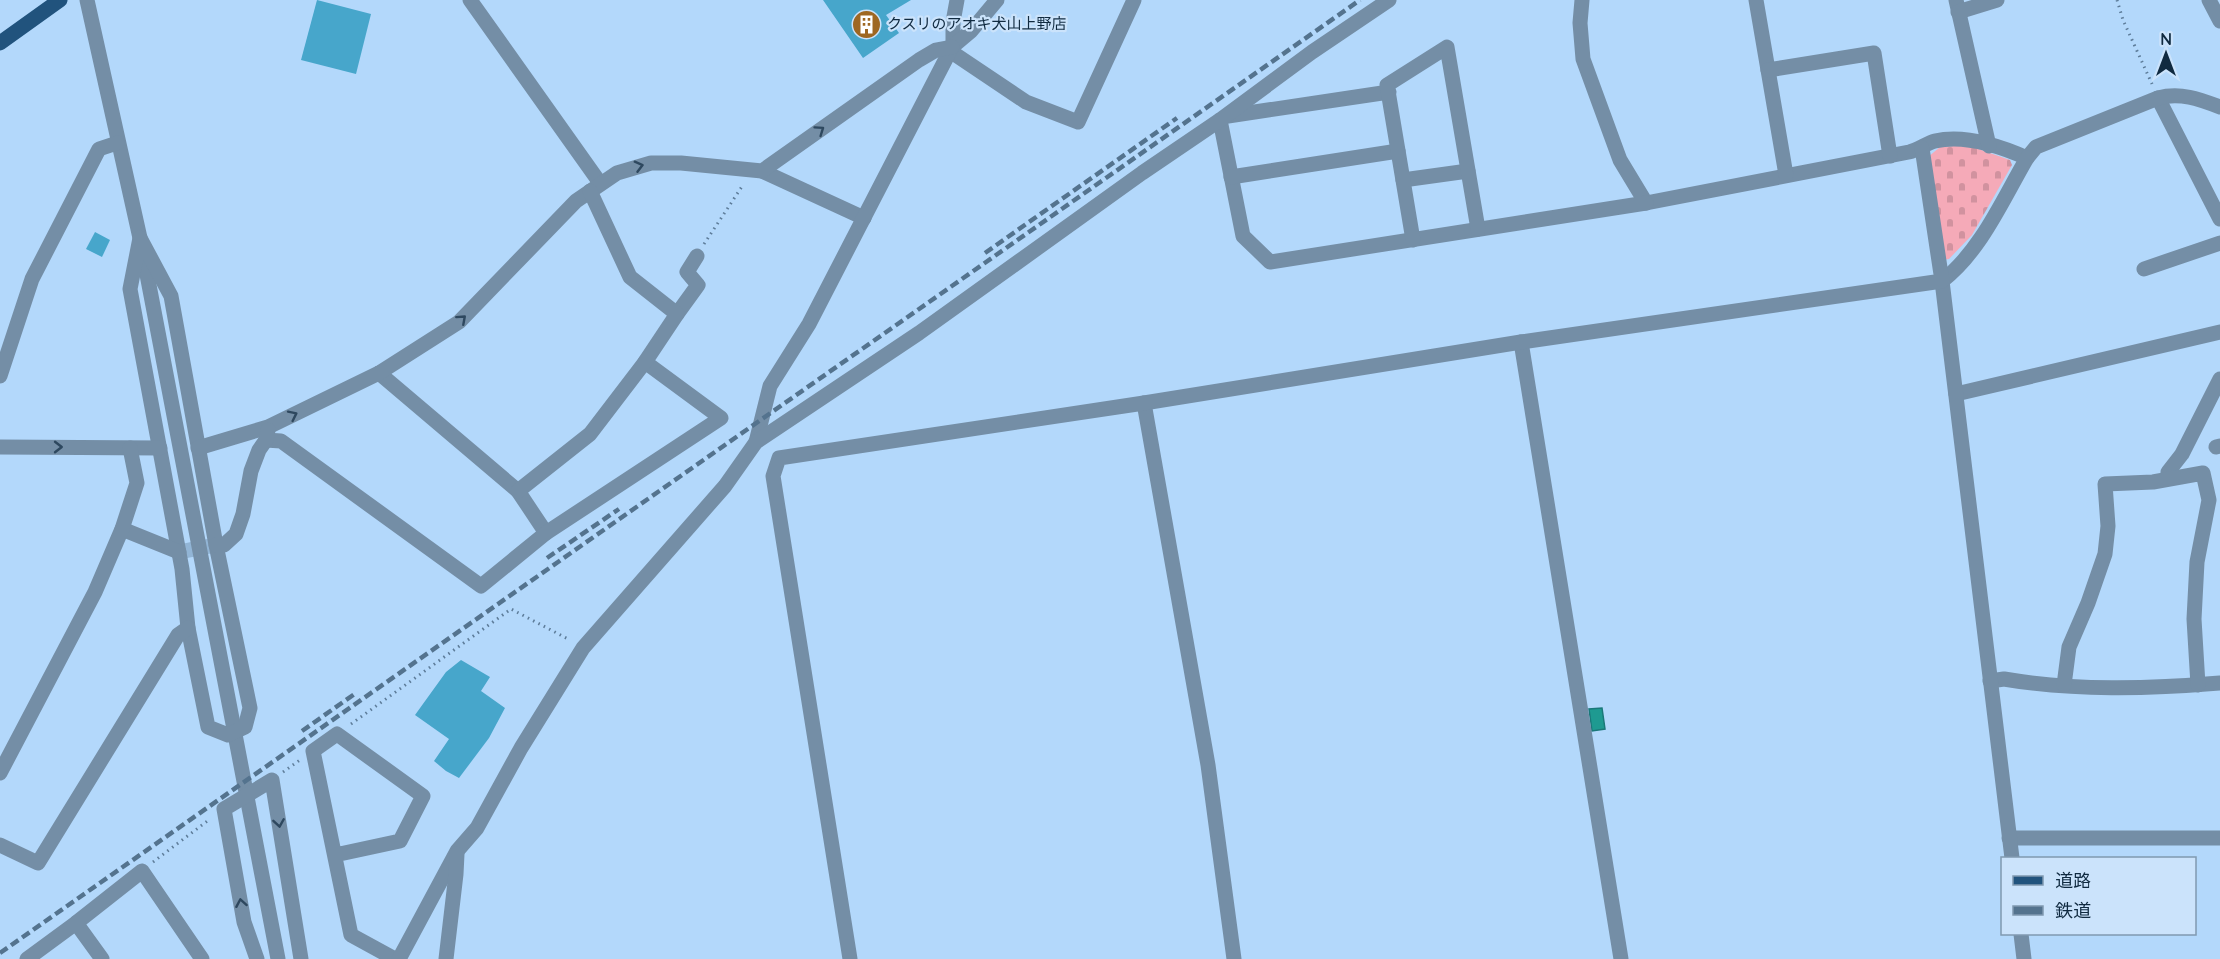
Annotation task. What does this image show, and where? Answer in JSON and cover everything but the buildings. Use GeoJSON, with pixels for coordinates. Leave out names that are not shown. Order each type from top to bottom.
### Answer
{"type":"FeatureCollection","features":[{"type":"Feature","properties":{"kind":"main road"},"geometry":{"type":"LineString","coordinates":[[0,43],[60,0]]}},
{"type":"Feature","properties":{"kind":"street"},"geometry":{"type":"LineString","coordinates":[[87,0],[117,143],[140,238],[278,959]]}},
{"type":"Feature","properties":{"kind":"street"},"geometry":{"type":"LineString","coordinates":[[470,0],[595,187],[630,277],[677,314]]}},
{"type":"Feature","properties":{"kind":"street"},"geometry":{"type":"LineString","coordinates":[[957,0],[953,53],[1026,102],[1078,122],[1134,0]]}},
{"type":"Feature","properties":{"kind":"street"},"geometry":{"type":"LineString","coordinates":[[756,442],[770,386],[809,324],[952,47],[971,31],[997,0]]}},
{"type":"Feature","properties":{"kind":"street"},"geometry":{"type":"LineString","coordinates":[[335,855],[400,841],[423,796],[337,734],[313,751],[351,935],[397,959],[457,851],[477,828],[521,748],[583,648],[725,486],[756,442],[919,333],[1132,180],[1222,119],[1312,52],[1389,0]]}},
{"type":"Feature","properties":{"kind":"street"},"geometry":{"type":"LineString","coordinates":[[1582,0],[1580,23],[1583,58],[1620,160],[1646,203]]}},
{"type":"Feature","properties":{"kind":"street"},"geometry":{"type":"LineString","coordinates":[[1756,0],[1786,175]]}},
{"type":"Feature","properties":{"kind":"street"},"geometry":{"type":"LineString","coordinates":[[1989,146],[1957,6],[1997,0]]}},
{"type":"Feature","properties":{"kind":"street"},"geometry":{"type":"LineString","coordinates":[[2209,0],[2220,21]]}},
{"type":"Feature","properties":{"kind":"street"},"geometry":{"type":"LineString","coordinates":[[757,171],[919,60],[936,50],[952,47]]}},
{"type":"Feature","properties":{"kind":"street"},"geometry":{"type":"LineString","coordinates":[[1413,240],[1387,85],[1447,47],[1478,229]]}},
{"type":"Feature","properties":{"kind":"street"},"geometry":{"type":"LineString","coordinates":[[1767,69],[1874,52],[1890,156]]}},
{"type":"Feature","properties":{"kind":"street"},"geometry":{"type":"LineString","coordinates":[[1222,119],[1389,92]]}},
{"type":"Feature","properties":{"kind":"street"},"geometry":{"type":"LineString","coordinates":[[850,959],[773,476],[780,458],[1144,403],[1521,342],[1942,281],[1955,270],[1980,238],[2027,158],[2036,147],[2171,94],[2192,97],[2220,107]]}},
{"type":"Feature","properties":{"kind":"street"},"geometry":{"type":"LineString","coordinates":[[2158,98],[2220,219]]}},
{"type":"Feature","properties":{"kind":"street"},"geometry":{"type":"LineString","coordinates":[[1222,119],[1243,236],[1270,262],[1646,203],[1890,156],[1922,148],[1934,141],[1969,139],[2027,158]]}},
{"type":"Feature","properties":{"kind":"street"},"geometry":{"type":"LineString","coordinates":[[0,376],[32,279],[99,149],[117,143]]}},
{"type":"Feature","properties":{"kind":"street"},"geometry":{"type":"LineString","coordinates":[[1922,148],[1942,281],[2012,857]]}},
{"type":"Feature","properties":{"kind":"street"},"geometry":{"type":"LineString","coordinates":[[1231,177],[1398,151]]}},
{"type":"Feature","properties":{"kind":"street"},"geometry":{"type":"LineString","coordinates":[[198,448],[267,433],[379,373],[459,322],[576,201],[617,173],[651,163],[757,171],[864,218]]}},
{"type":"Feature","properties":{"kind":"street"},"geometry":{"type":"LineString","coordinates":[[1403,180],[1468,171]]}},
{"type":"Feature","properties":{"kind":"street"},"geometry":{"type":"LineString","coordinates":[[140,238],[171,296],[216,544],[250,708],[245,727],[228,735],[208,727],[188,628],[179,552],[130,289],[140,238]]}},
{"type":"Feature","properties":{"kind":"street"},"geometry":{"type":"LineString","coordinates":[[2144,268],[2220,243]]}},
{"type":"Feature","properties":{"kind":"street"},"geometry":{"type":"LineString","coordinates":[[518,491],[590,434],[645,362],[698,285],[687,272],[697,256]]}},
{"type":"Feature","properties":{"kind":"street"},"geometry":{"type":"LineString","coordinates":[[1956,394],[2220,332]]}},
{"type":"Feature","properties":{"kind":"street"},"geometry":{"type":"LineString","coordinates":[[1521,342],[1621,959]]}},
{"type":"Feature","properties":{"kind":"street"},"geometry":{"type":"LineString","coordinates":[[267,433],[481,586],[546,533],[721,418],[645,362]]}},
{"type":"Feature","properties":{"kind":"street"},"geometry":{"type":"LineString","coordinates":[[379,373],[518,491],[546,533]]}},
{"type":"Feature","properties":{"kind":"street"},"geometry":{"type":"LineString","coordinates":[[2168,478],[2168,472],[2182,454],[2220,379]]}},
{"type":"Feature","properties":{"kind":"street"},"geometry":{"type":"LineString","coordinates":[[1144,403],[1209,765],[1234,959]]}},
{"type":"Feature","properties":{"kind":"street"},"geometry":{"type":"LineString","coordinates":[[216,544],[224,544],[236,534],[243,514],[251,471],[267,433]]}},
{"type":"Feature","properties":{"kind":"street"},"geometry":{"type":"LineString","coordinates":[[0,447],[160,448]]}},
{"type":"Feature","properties":{"kind":"street"},"geometry":{"type":"LineString","coordinates":[[0,773],[95,592],[122,530],[137,483],[130,448]]}},
{"type":"Feature","properties":{"kind":"street"},"geometry":{"type":"LineString","coordinates":[[2064,685],[2069,647],[2088,603],[2105,554],[2108,526],[2105,484],[2153,482],[2203,473],[2209,500],[2197,562],[2194,619],[2198,685]]}},
{"type":"Feature","properties":{"kind":"street"},"geometry":{"type":"LineString","coordinates":[[122,530],[179,552]]}},
{"type":"Feature","properties":{"kind":"street"},"geometry":{"type":"LineString","coordinates":[[0,845],[38,863],[178,635],[188,628]]}},
{"type":"Feature","properties":{"kind":"street"},"geometry":{"type":"LineString","coordinates":[[1990,681],[2144,689],[2220,683]]}},
{"type":"Feature","properties":{"kind":"street"},"geometry":{"type":"LineString","coordinates":[[257,959],[244,922],[224,809],[272,780],[301,959]]}},
{"type":"Feature","properties":{"kind":"street"},"geometry":{"type":"LineString","coordinates":[[2010,838],[2220,838]]}},
{"type":"Feature","properties":{"kind":"street"},"geometry":{"type":"LineString","coordinates":[[446,959],[457,851]]}},
{"type":"Feature","properties":{"kind":"street"},"geometry":{"type":"LineString","coordinates":[[27,959],[142,871],[202,959]]}},
{"type":"Feature","properties":{"kind":"street"},"geometry":{"type":"LineString","coordinates":[[76,923],[102,959]]}},
{"type":"Feature","properties":{"kind":"street"},"geometry":{"type":"LineString","coordinates":[[2021,935],[2024,959]]}},
{"type":"Feature","properties":{"kind":"path"},"geometry":{"type":"LineString","coordinates":[[2117,0],[2123,20],[2158,98]]}},
{"type":"Feature","properties":{"kind":"path"},"geometry":{"type":"LineString","coordinates":[[697,256],[757,171]]}},
{"type":"Feature","properties":{"kind":"path"},"geometry":{"type":"LineString","coordinates":[[337,734],[511,609],[583,648]]}},
{"type":"Feature","properties":{"kind":"path"},"geometry":{"type":"LineString","coordinates":[[272,780],[313,751]]}},
{"type":"Feature","properties":{"kind":"path"},"geometry":{"type":"LineString","coordinates":[[142,871],[224,809]]}},
{"type":"Feature","properties":{"kind":"green space"},"geometry":{"type":"Polygon","coordinates":[[[1967,145],[2010,160],[2012,165],[1972,235],[1949,259],[1943,260],[1928,157],[1940,147],[1967,145]]]}},
{"type":"Feature","properties":{"kind":"shaded area"},"geometry":{"type":"Polygon","coordinates":[[[1602,708],[1605,729],[1592,731],[1589,709],[1602,708]]]}},
{"type":"Feature","properties":{"kind":"tunnel"},"geometry":{"type":"LineString","coordinates":[[179,552],[216,545]]}},
{"type":"Feature","properties":{"kind":"railway"},"geometry":{"type":"LineString","coordinates":[[0,953],[1360,0]]}},
{"type":"Feature","properties":{"kind":"railway"},"geometry":{"type":"LineString","coordinates":[[985,253],[1177,118]]}},
{"type":"Feature","properties":{"kind":"railway"},"geometry":{"type":"LineString","coordinates":[[547,558],[619,509]]}},
{"type":"Feature","properties":{"kind":"railway"},"geometry":{"type":"LineString","coordinates":[[302,731],[356,693]]}},
{"type":"Feature","properties":{"kind":"place","name":"クスリのアオキ犬山上野店"},"geometry":{"type":"Point","coordinates":[866,24]}}]}
